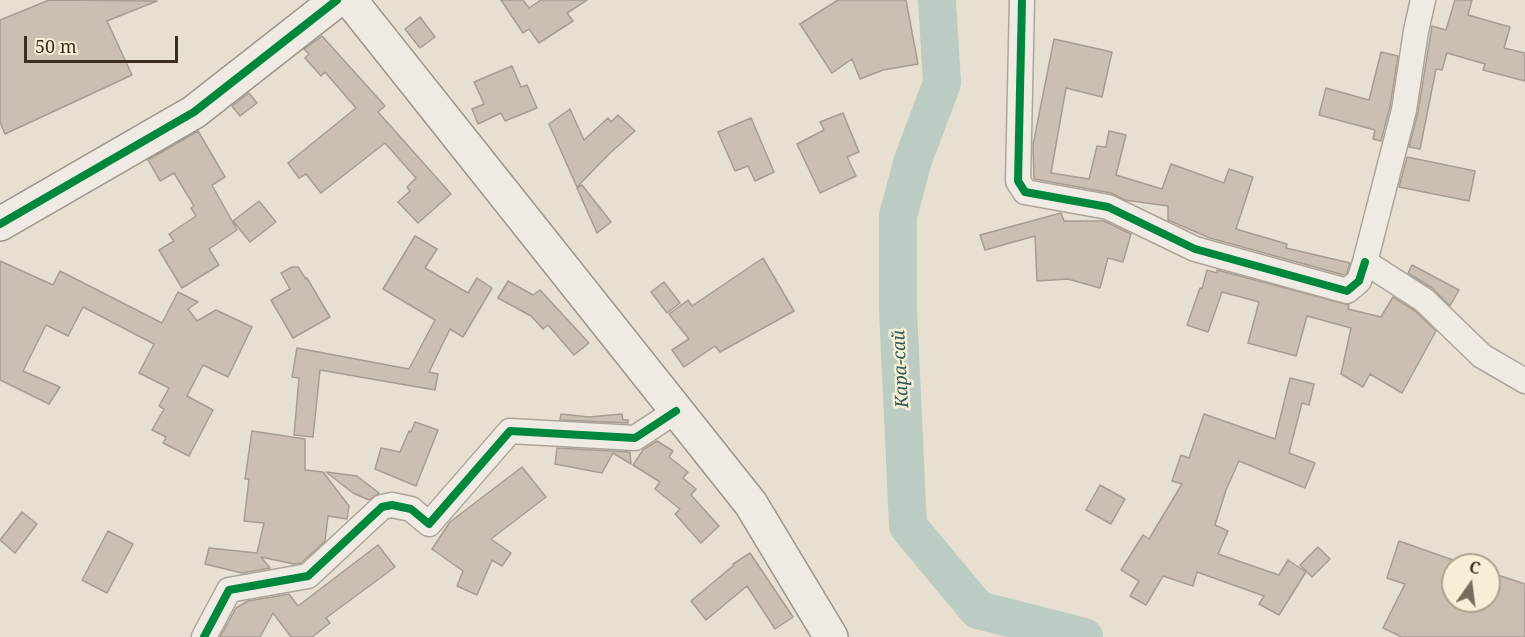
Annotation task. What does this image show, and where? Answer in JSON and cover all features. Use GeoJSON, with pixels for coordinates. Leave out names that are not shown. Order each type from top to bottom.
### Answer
{"type":"FeatureCollection","features":[{"type":"Feature","properties":{"kind":"main road"},"geometry":{"type":"LineString","coordinates":[[0,224],[194,112],[337,0]]}},
{"type":"Feature","properties":{"kind":"main road"},"geometry":{"type":"LineString","coordinates":[[350,0],[750,504],[831,637]]}},
{"type":"Feature","properties":{"kind":"street"},"geometry":{"type":"LineString","coordinates":[[1022,0],[1018,181],[1025,192],[1108,207],[1195,249],[1347,291],[1359,281],[1365,262],[1404,110],[1423,0]]}},
{"type":"Feature","properties":{"kind":"street"},"geometry":{"type":"LineString","coordinates":[[1018,181],[1021,97],[1038,0]]}},
{"type":"Feature","properties":{"kind":"street"},"geometry":{"type":"LineString","coordinates":[[1365,262],[1424,300],[1482,356],[1525,381]]}},
{"type":"Feature","properties":{"kind":"street"},"geometry":{"type":"LineString","coordinates":[[204,637],[229,590],[308,576],[382,507],[392,505],[411,508],[429,524],[510,431],[635,438],[676,411]]}},
{"type":"Feature","properties":{"kind":"building"},"geometry":{"type":"Polygon","coordinates":[[[49,0],[157,1],[107,21],[132,75],[5,134],[0,122],[0,20],[49,0]]]}},
{"type":"Feature","properties":{"kind":"building"},"geometry":{"type":"Polygon","coordinates":[[[501,0],[523,0],[529,8],[541,0],[587,0],[567,13],[573,21],[539,43],[529,29],[523,33],[501,0]]]}},
{"type":"Feature","properties":{"kind":"building"},"geometry":{"type":"Polygon","coordinates":[[[838,0],[906,0],[918,64],[883,70],[860,79],[852,59],[832,73],[800,24],[838,0]]]}},
{"type":"Feature","properties":{"kind":"building"},"geometry":{"type":"Polygon","coordinates":[[[1455,0],[1472,0],[1468,15],[1510,27],[1504,48],[1525,53],[1525,81],[1483,70],[1485,64],[1447,53],[1442,70],[1436,69],[1420,149],[1409,147],[1418,112],[1432,26],[1446,30],[1455,0]]]}},
{"type":"Feature","properties":{"kind":"building"},"geometry":{"type":"Polygon","coordinates":[[[420,17],[435,37],[420,48],[405,29],[420,17]]]}},
{"type":"Feature","properties":{"kind":"building"},"geometry":{"type":"Polygon","coordinates":[[[322,36],[385,106],[378,112],[451,194],[418,223],[398,202],[410,191],[407,187],[416,178],[385,143],[321,193],[306,174],[299,178],[288,163],[356,108],[325,72],[321,76],[305,58],[309,54],[304,49],[322,36]]]}},
{"type":"Feature","properties":{"kind":"building"},"geometry":{"type":"Polygon","coordinates":[[[1054,39],[1112,52],[1102,97],[1066,88],[1051,173],[1089,179],[1097,146],[1106,147],[1109,131],[1126,135],[1116,175],[1162,189],[1171,164],[1224,183],[1229,169],[1253,177],[1236,229],[1287,244],[1286,248],[1350,263],[1347,273],[1344,275],[1210,238],[1168,220],[1168,206],[1125,200],[1111,193],[1034,179],[1033,145],[1054,39]]]}},
{"type":"Feature","properties":{"kind":"building"},"geometry":{"type":"Polygon","coordinates":[[[1381,52],[1398,56],[1390,107],[1381,141],[1373,139],[1375,130],[1319,115],[1326,88],[1369,100],[1381,52]]]}},
{"type":"Feature","properties":{"kind":"building"},"geometry":{"type":"Polygon","coordinates":[[[512,66],[521,87],[527,85],[537,108],[505,121],[501,113],[478,124],[472,109],[484,104],[474,82],[512,66]]]}},
{"type":"Feature","properties":{"kind":"building"},"geometry":{"type":"Polygon","coordinates":[[[249,93],[257,103],[240,116],[232,106],[249,93]]]}},
{"type":"Feature","properties":{"kind":"building"},"geometry":{"type":"Polygon","coordinates":[[[570,109],[584,140],[608,118],[611,122],[618,115],[635,131],[577,187],[549,124],[570,109]]]}},
{"type":"Feature","properties":{"kind":"building"},"geometry":{"type":"Polygon","coordinates":[[[843,113],[859,152],[847,157],[856,176],[820,193],[797,144],[824,130],[820,122],[843,113]]]}},
{"type":"Feature","properties":{"kind":"building"},"geometry":{"type":"Polygon","coordinates":[[[751,118],[774,172],[755,181],[748,166],[735,171],[718,132],[751,118]]]}},
{"type":"Feature","properties":{"kind":"building"},"geometry":{"type":"Polygon","coordinates":[[[198,131],[225,177],[212,185],[237,230],[209,249],[219,265],[182,288],[159,250],[174,241],[169,234],[196,216],[191,208],[194,206],[174,173],[160,181],[148,160],[198,131]]]}},
{"type":"Feature","properties":{"kind":"building"},"geometry":{"type":"Polygon","coordinates":[[[1407,157],[1475,171],[1469,201],[1399,187],[1407,157]]]}},
{"type":"Feature","properties":{"kind":"building"},"geometry":{"type":"Polygon","coordinates":[[[582,185],[611,222],[597,233],[577,188],[582,185]]]}},
{"type":"Feature","properties":{"kind":"building"},"geometry":{"type":"Polygon","coordinates":[[[259,201],[276,222],[250,242],[233,221],[259,201]]]}},
{"type":"Feature","properties":{"kind":"building"},"geometry":{"type":"Polygon","coordinates":[[[1061,213],[1064,221],[1104,221],[1131,234],[1123,262],[1108,258],[1100,288],[1068,279],[1037,281],[1035,236],[985,250],[980,235],[1061,213]]]}},
{"type":"Feature","properties":{"kind":"building"},"geometry":{"type":"Polygon","coordinates":[[[415,236],[437,249],[425,268],[468,293],[477,278],[492,288],[463,337],[450,329],[429,372],[438,374],[435,390],[320,370],[313,437],[294,435],[299,378],[292,377],[297,348],[409,369],[435,320],[383,289],[415,236]]]}},
{"type":"Feature","properties":{"kind":"building"},"geometry":{"type":"Polygon","coordinates":[[[763,258],[794,311],[720,352],[715,346],[684,367],[672,350],[689,339],[669,314],[688,300],[692,306],[763,258]]]}},
{"type":"Feature","properties":{"kind":"building"},"geometry":{"type":"Polygon","coordinates":[[[0,261],[53,285],[60,271],[162,323],[178,292],[198,302],[188,309],[197,321],[216,310],[252,327],[228,377],[203,365],[187,396],[213,410],[189,456],[163,443],[166,437],[152,430],[164,409],[159,406],[169,388],[139,373],[154,344],[83,307],[68,336],[46,325],[23,371],[60,387],[49,404],[0,380],[0,261]]]}},
{"type":"Feature","properties":{"kind":"building"},"geometry":{"type":"Polygon","coordinates":[[[1412,265],[1459,290],[1450,306],[1432,288],[1408,273],[1412,265]]]}},
{"type":"Feature","properties":{"kind":"building"},"geometry":{"type":"Polygon","coordinates":[[[292,267],[298,267],[307,278],[330,317],[293,338],[271,300],[290,289],[281,273],[292,267]]]}},
{"type":"Feature","properties":{"kind":"building"},"geometry":{"type":"Polygon","coordinates":[[[1207,270],[1217,273],[1217,270],[1349,305],[1348,309],[1381,317],[1393,297],[1415,311],[1436,331],[1402,393],[1370,374],[1363,387],[1341,374],[1351,328],[1307,316],[1296,356],[1248,343],[1259,302],[1222,292],[1208,332],[1187,325],[1207,270]]]}},
{"type":"Feature","properties":{"kind":"building"},"geometry":{"type":"Polygon","coordinates":[[[508,281],[533,295],[540,290],[589,343],[574,355],[548,325],[543,329],[531,316],[498,298],[508,281]]]}},
{"type":"Feature","properties":{"kind":"building"},"geometry":{"type":"Polygon","coordinates":[[[664,282],[680,303],[667,313],[651,292],[664,282]]]}},
{"type":"Feature","properties":{"kind":"building"},"geometry":{"type":"Polygon","coordinates":[[[1290,378],[1314,384],[1309,405],[1302,403],[1289,453],[1315,463],[1305,488],[1239,461],[1226,490],[1215,525],[1228,531],[1218,554],[1279,575],[1288,560],[1306,572],[1279,615],[1259,604],[1264,596],[1197,572],[1193,586],[1163,576],[1146,605],[1130,596],[1139,581],[1121,570],[1143,535],[1149,539],[1182,484],[1172,481],[1181,455],[1189,458],[1204,414],[1275,439],[1290,378]]]}},
{"type":"Feature","properties":{"kind":"building"},"geometry":{"type":"Polygon","coordinates":[[[561,414],[589,417],[622,414],[623,420],[628,420],[628,423],[560,420],[561,414]]]}},
{"type":"Feature","properties":{"kind":"building"},"geometry":{"type":"Polygon","coordinates":[[[415,422],[438,430],[416,486],[375,469],[381,448],[400,452],[415,422]]]}},
{"type":"Feature","properties":{"kind":"building"},"geometry":{"type":"Polygon","coordinates":[[[252,431],[305,439],[305,470],[323,472],[349,506],[347,519],[328,516],[325,541],[301,563],[294,564],[261,557],[270,568],[242,573],[205,564],[209,548],[257,553],[264,523],[244,521],[249,479],[245,479],[252,431]]]}},
{"type":"Feature","properties":{"kind":"building"},"geometry":{"type":"Polygon","coordinates":[[[657,441],[673,451],[669,457],[688,472],[683,478],[696,489],[691,495],[719,526],[701,543],[675,514],[680,509],[655,489],[660,482],[633,465],[643,450],[657,441]]]}},
{"type":"Feature","properties":{"kind":"building"},"geometry":{"type":"Polygon","coordinates":[[[557,448],[630,452],[631,464],[613,453],[602,473],[555,464],[557,448]]]}},
{"type":"Feature","properties":{"kind":"building"},"geometry":{"type":"Polygon","coordinates":[[[522,467],[546,497],[491,539],[511,553],[502,566],[492,560],[477,595],[457,586],[463,571],[432,549],[450,522],[522,467]]]}},
{"type":"Feature","properties":{"kind":"building"},"geometry":{"type":"Polygon","coordinates":[[[326,472],[357,476],[379,493],[369,500],[353,493],[326,472]]]}},
{"type":"Feature","properties":{"kind":"building"},"geometry":{"type":"Polygon","coordinates":[[[1100,485],[1125,499],[1111,524],[1086,510],[1100,485]]]}},
{"type":"Feature","properties":{"kind":"building"},"geometry":{"type":"Polygon","coordinates":[[[22,512],[37,524],[15,553],[0,540],[22,512]]]}},
{"type":"Feature","properties":{"kind":"building"},"geometry":{"type":"Polygon","coordinates":[[[108,531],[133,544],[107,593],[82,580],[108,531]]]}},
{"type":"Feature","properties":{"kind":"building"},"geometry":{"type":"Polygon","coordinates":[[[1399,541],[1441,556],[1441,613],[1501,613],[1501,576],[1525,584],[1525,637],[1402,637],[1383,628],[1405,584],[1387,578],[1399,541]]]}},
{"type":"Feature","properties":{"kind":"building"},"geometry":{"type":"Polygon","coordinates":[[[378,545],[395,567],[326,618],[330,623],[312,637],[291,637],[273,613],[260,637],[220,637],[236,608],[248,601],[289,594],[298,606],[378,545]]]}},
{"type":"Feature","properties":{"kind":"building"},"geometry":{"type":"Polygon","coordinates":[[[1318,547],[1330,559],[1312,577],[1300,565],[1318,547]]]}},
{"type":"Feature","properties":{"kind":"building"},"geometry":{"type":"Polygon","coordinates":[[[750,553],[793,617],[775,629],[747,586],[706,620],[691,601],[733,564],[750,553]]]}},
{"type":"Feature","properties":{"kind":"waterway","name":"Кара-сай"},"geometry":{"type":"LineString","coordinates":[[937,0],[942,83],[913,160],[898,216],[898,309],[908,526],[978,610],[1084,637]]}},
{"type":"Feature","properties":{"kind":"cycle path"},"geometry":{"type":"LineString","coordinates":[[0,224],[194,112],[337,0]]}},
{"type":"Feature","properties":{"kind":"cycle path"},"geometry":{"type":"LineString","coordinates":[[1022,0],[1018,181],[1025,192],[1108,207],[1195,249],[1347,291],[1359,281],[1365,262]]}},
{"type":"Feature","properties":{"kind":"cycle path"},"geometry":{"type":"LineString","coordinates":[[204,637],[229,590],[308,576],[382,507],[392,505],[411,509],[429,524],[510,431],[635,438],[676,411]]}}]}
